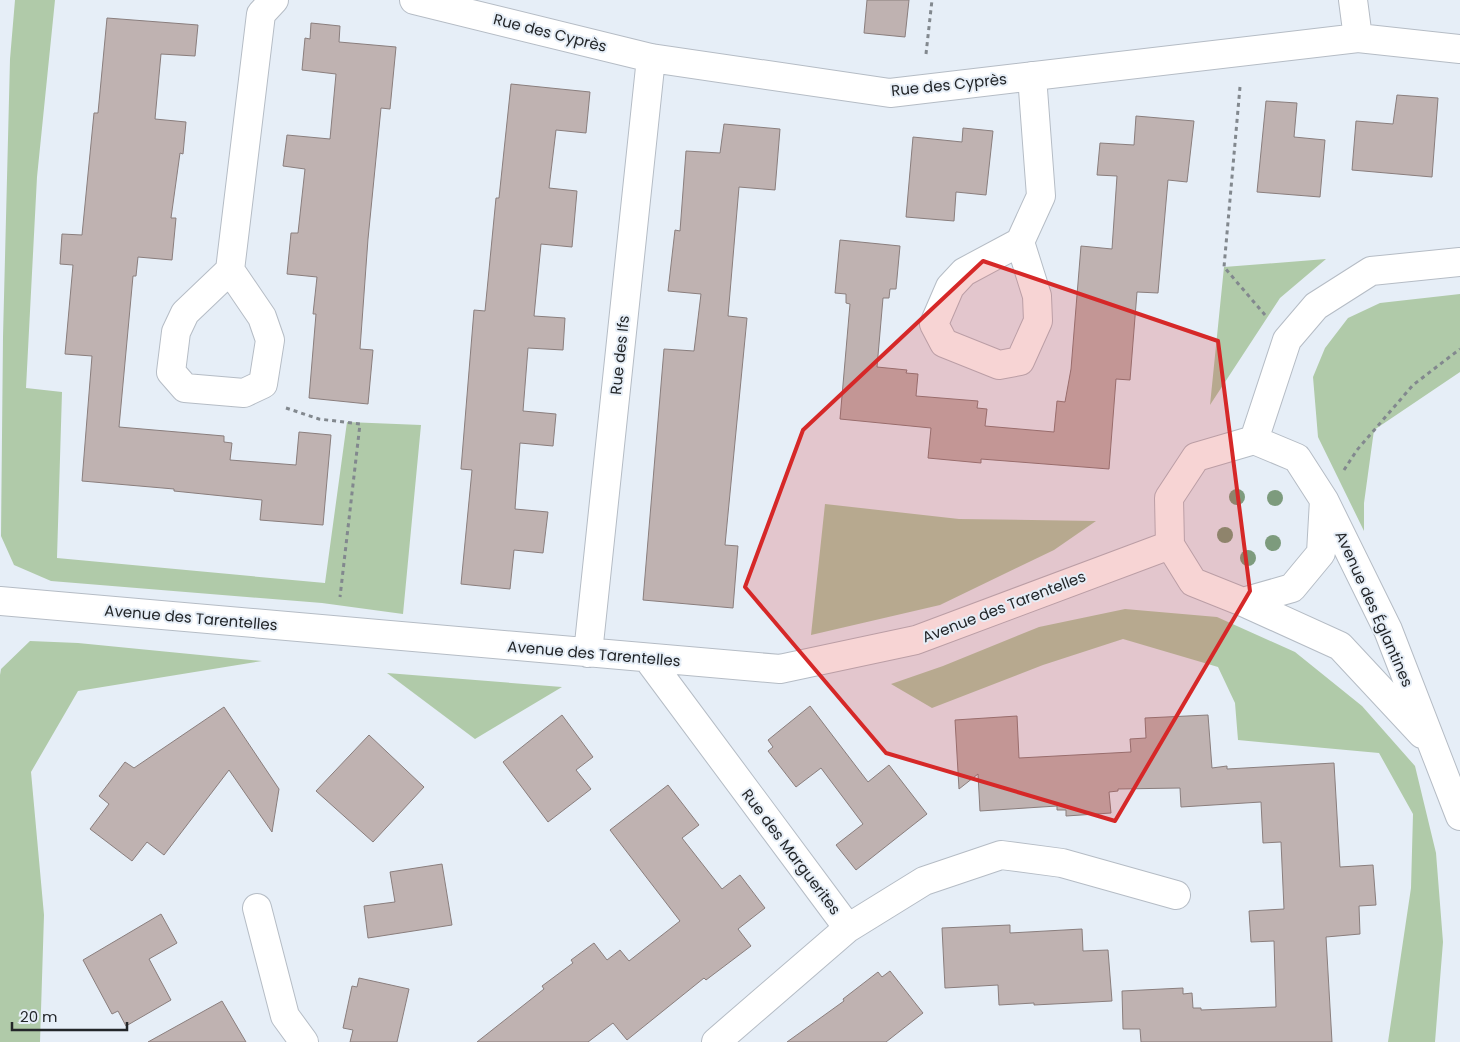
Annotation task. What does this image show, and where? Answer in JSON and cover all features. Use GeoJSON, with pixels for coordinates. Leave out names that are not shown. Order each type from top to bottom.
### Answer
{"type":"FeatureCollection","features":[{"type":"Feature","properties":{"kind":"street"},"geometry":{"type":"LineString","coordinates":[[230,270],[262,317],[270,340],[263,384],[244,394],[185,388],[172,372],[176,332],[186,313],[230,270],[261,14],[274,0]]}},
{"type":"Feature","properties":{"kind":"street","name":"Rue des Cyprès"},"geometry":{"type":"LineString","coordinates":[[414,0],[651,58],[890,92],[1358,38],[1460,49]]}},
{"type":"Feature","properties":{"kind":"street"},"geometry":{"type":"LineString","coordinates":[[1353,0],[1358,38]]}},
{"type":"Feature","properties":{"kind":"street","name":"Rue des Ifs"},"geometry":{"type":"LineString","coordinates":[[588,653],[651,58]]}},
{"type":"Feature","properties":{"kind":"street"},"geometry":{"type":"LineString","coordinates":[[1020,242],[1037,296],[1038,320],[1020,361],[999,364],[944,343],[934,324],[950,287],[964,272],[1020,242],[1041,196],[1032,76]]}},
{"type":"Feature","properties":{"kind":"street"},"geometry":{"type":"LineString","coordinates":[[1254,440],[1287,340],[1316,306],[1371,271],[1460,262]]}},
{"type":"Feature","properties":{"kind":"street"},"geometry":{"type":"LineString","coordinates":[[1254,440],[1297,458],[1324,500],[1321,553],[1292,588],[1243,602],[1193,582],[1170,545],[1169,498],[1196,457],[1254,440]]}},
{"type":"Feature","properties":{"kind":"street","name":"Avenue des Églantines"},"geometry":{"type":"LineString","coordinates":[[1324,500],[1388,630],[1460,816]]}},
{"type":"Feature","properties":{"kind":"street","name":"Avenue des Tarentelles"},"geometry":{"type":"LineString","coordinates":[[0,601],[648,659],[780,669],[916,640],[1170,545]]}},
{"type":"Feature","properties":{"kind":"street","name":"Avenue des Églantines"},"geometry":{"type":"LineString","coordinates":[[1243,602],[1340,646],[1434,747]]}},
{"type":"Feature","properties":{"kind":"street","name":"Rue des Marguerites"},"geometry":{"type":"LineString","coordinates":[[648,659],[848,928],[716,1042]]}},
{"type":"Feature","properties":{"kind":"street"},"geometry":{"type":"LineString","coordinates":[[848,928],[924,880],[1001,856],[1062,863],[1176,895]]}},
{"type":"Feature","properties":{"kind":"street"},"geometry":{"type":"LineString","coordinates":[[257,908],[285,1016],[304,1042]]}},
{"type":"Feature","properties":{"kind":"path"},"geometry":{"type":"LineString","coordinates":[[923,89],[932,0]]}},
{"type":"Feature","properties":{"kind":"path"},"geometry":{"type":"LineString","coordinates":[[1243,51],[1224,267],[1287,340]]}},
{"type":"Feature","properties":{"kind":"path"},"geometry":{"type":"LineString","coordinates":[[1324,500],[1357,450],[1413,385],[1460,349]]}},
{"type":"Feature","properties":{"kind":"path"},"geometry":{"type":"LineString","coordinates":[[263,384],[288,410],[319,419],[360,424],[336,631]]}},
{"type":"Feature","properties":{"kind":"highlighted area"},"geometry":{"type":"Polygon","coordinates":[[[983,261],[1218,341],[1250,591],[1115,821],[886,753],[745,587],[803,430],[983,261]]]}},
{"type":"Feature","properties":{"kind":"green space"},"geometry":{"type":"Polygon","coordinates":[[[15,0],[55,0],[37,177],[26,388],[62,392],[57,558],[325,583],[347,422],[421,425],[403,614],[322,603],[51,581],[14,565],[1,536],[3,337],[10,59],[15,0]]]}},
{"type":"Feature","properties":{"kind":"green space"},"geometry":{"type":"Polygon","coordinates":[[[1326,259],[1280,298],[1210,405],[1224,267],[1326,259]]]}},
{"type":"Feature","properties":{"kind":"green space"},"geometry":{"type":"Polygon","coordinates":[[[1460,294],[1460,372],[1374,430],[1364,503],[1364,531],[1318,437],[1313,377],[1325,348],[1348,318],[1380,303],[1460,294]]]}},
{"type":"Feature","properties":{"kind":"green space"},"geometry":{"type":"Polygon","coordinates":[[[825,504],[959,519],[1096,521],[1054,550],[940,605],[811,635],[825,504]]]}},
{"type":"Feature","properties":{"kind":"green space"},"geometry":{"type":"Polygon","coordinates":[[[1125,609],[1217,617],[1295,652],[1362,706],[1415,766],[1436,853],[1443,942],[1435,1042],[1388,1042],[1411,888],[1413,814],[1379,753],[1238,740],[1235,703],[1218,667],[1123,639],[1043,665],[932,708],[891,684],[943,666],[1039,627],[1125,609]]]}},
{"type":"Feature","properties":{"kind":"green space"},"geometry":{"type":"Polygon","coordinates":[[[30,641],[78,643],[262,661],[78,691],[31,772],[44,915],[40,1042],[0,1042],[0,675],[1,669],[30,641]]]}},
{"type":"Feature","properties":{"kind":"green space"},"geometry":{"type":"Polygon","coordinates":[[[387,673],[562,687],[475,739],[387,673]]]}},
{"type":"Feature","properties":{"kind":"building"},"geometry":{"type":"Polygon","coordinates":[[[867,0],[909,0],[905,37],[864,33],[867,0]]]}},
{"type":"Feature","properties":{"kind":"building"},"geometry":{"type":"Polygon","coordinates":[[[107,18],[198,25],[195,56],[161,54],[155,119],[186,122],[183,154],[180,153],[171,218],[176,218],[172,260],[138,257],[136,276],[133,276],[119,427],[224,436],[224,442],[232,443],[230,460],[296,465],[299,432],[331,435],[323,525],[260,520],[262,500],[174,491],[174,489],[82,481],[92,356],[65,354],[73,265],[60,264],[62,234],[82,235],[94,113],[98,113],[107,18]]]}},
{"type":"Feature","properties":{"kind":"building"},"geometry":{"type":"Polygon","coordinates":[[[311,23],[340,26],[339,42],[396,47],[390,109],[381,108],[368,239],[360,349],[373,350],[368,404],[309,398],[316,314],[313,314],[317,277],[287,274],[291,233],[298,233],[305,169],[283,166],[287,135],[330,139],[336,74],[302,70],[305,38],[310,39],[311,23]]]}},
{"type":"Feature","properties":{"kind":"building"},"geometry":{"type":"Polygon","coordinates":[[[511,84],[590,92],[586,133],[556,130],[549,188],[577,191],[572,247],[541,244],[534,316],[565,318],[563,350],[528,348],[523,411],[556,414],[553,446],[520,443],[515,509],[548,512],[543,553],[514,550],[510,589],[461,584],[472,470],[461,469],[474,310],[485,311],[496,198],[499,198],[511,84]]]}},
{"type":"Feature","properties":{"kind":"building"},"geometry":{"type":"Polygon","coordinates":[[[1397,95],[1438,98],[1432,177],[1352,170],[1356,121],[1393,124],[1397,95]]]}},
{"type":"Feature","properties":{"kind":"building"},"geometry":{"type":"Polygon","coordinates":[[[1266,101],[1297,103],[1294,137],[1325,140],[1320,197],[1257,192],[1266,101]]]}},
{"type":"Feature","properties":{"kind":"building"},"geometry":{"type":"Polygon","coordinates":[[[1136,116],[1194,121],[1187,182],[1168,180],[1158,293],[1137,292],[1130,380],[1116,379],[1109,469],[981,459],[981,463],[928,458],[931,428],[840,419],[850,304],[846,303],[846,294],[835,293],[840,240],[900,246],[896,289],[890,289],[889,298],[883,298],[877,367],[907,370],[906,373],[918,374],[916,396],[978,401],[977,408],[987,409],[985,426],[1054,432],[1057,401],[1065,402],[1071,369],[1081,246],[1112,249],[1117,176],[1097,175],[1100,143],[1134,145],[1136,116]]]}},
{"type":"Feature","properties":{"kind":"building"},"geometry":{"type":"Polygon","coordinates":[[[724,124],[780,129],[775,190],[739,187],[728,316],[747,318],[725,545],[738,546],[733,608],[643,600],[664,349],[694,351],[701,294],[668,291],[675,230],[680,231],[686,151],[720,153],[724,124]]]}},
{"type":"Feature","properties":{"kind":"building"},"geometry":{"type":"Polygon","coordinates":[[[963,128],[993,131],[986,195],[956,192],[954,221],[906,217],[913,137],[962,142],[963,128]]]}},
{"type":"Feature","properties":{"kind":"building"},"geometry":{"type":"Polygon","coordinates":[[[810,706],[868,782],[889,765],[927,814],[856,870],[836,845],[863,824],[821,768],[796,787],[768,751],[773,747],[768,740],[810,706]]]}},
{"type":"Feature","properties":{"kind":"building"},"geometry":{"type":"Polygon","coordinates":[[[224,707],[279,789],[272,832],[229,770],[164,855],[147,842],[132,861],[90,829],[109,804],[99,796],[125,762],[134,768],[224,707]]]}},
{"type":"Feature","properties":{"kind":"building"},"geometry":{"type":"Polygon","coordinates":[[[562,715],[593,757],[576,770],[591,789],[548,822],[503,762],[562,715]]]}},
{"type":"Feature","properties":{"kind":"building"},"geometry":{"type":"Polygon","coordinates":[[[1208,715],[1212,768],[1227,766],[1227,769],[1334,763],[1340,867],[1373,865],[1376,905],[1359,906],[1360,934],[1326,937],[1332,1042],[1141,1042],[1140,1029],[1123,1029],[1122,991],[1183,988],[1183,994],[1192,993],[1193,1008],[1201,1008],[1201,1010],[1276,1007],[1274,941],[1251,942],[1249,911],[1284,909],[1281,842],[1263,843],[1261,802],[1181,807],[1180,788],[1118,789],[1118,791],[1109,792],[1111,813],[1066,816],[1066,810],[1057,810],[1057,806],[980,811],[978,774],[959,789],[955,720],[1017,716],[1019,758],[1131,752],[1130,739],[1146,738],[1145,718],[1208,715]]]}},
{"type":"Feature","properties":{"kind":"building"},"geometry":{"type":"Polygon","coordinates":[[[369,735],[424,787],[373,842],[316,791],[369,735]]]}},
{"type":"Feature","properties":{"kind":"building"},"geometry":{"type":"Polygon","coordinates":[[[668,785],[699,825],[682,838],[722,889],[740,875],[765,908],[738,929],[751,946],[706,980],[704,978],[627,1040],[613,1023],[588,1042],[477,1042],[544,989],[542,986],[573,963],[571,960],[594,943],[607,960],[620,950],[629,961],[680,921],[610,830],[668,785]]]}},
{"type":"Feature","properties":{"kind":"building"},"geometry":{"type":"Polygon","coordinates":[[[442,864],[452,925],[368,938],[364,906],[395,902],[390,872],[442,864]]]}},
{"type":"Feature","properties":{"kind":"building"},"geometry":{"type":"Polygon","coordinates":[[[161,914],[177,943],[149,959],[171,1000],[126,1026],[118,1011],[112,1014],[83,960],[161,914]]]}},
{"type":"Feature","properties":{"kind":"building"},"geometry":{"type":"Polygon","coordinates":[[[1010,925],[1010,933],[1082,929],[1083,951],[1108,950],[1112,1001],[999,1005],[998,985],[945,988],[942,928],[1010,925]]]}},
{"type":"Feature","properties":{"kind":"building"},"geometry":{"type":"Polygon","coordinates":[[[890,971],[923,1013],[886,1042],[787,1042],[844,1001],[843,999],[878,972],[882,977],[890,971]]]}},
{"type":"Feature","properties":{"kind":"building"},"geometry":{"type":"Polygon","coordinates":[[[359,978],[409,989],[397,1042],[350,1042],[353,1030],[343,1028],[352,986],[357,987],[359,978]]]}},
{"type":"Feature","properties":{"kind":"building"},"geometry":{"type":"Polygon","coordinates":[[[222,1001],[246,1042],[148,1042],[222,1001]]]}}]}
